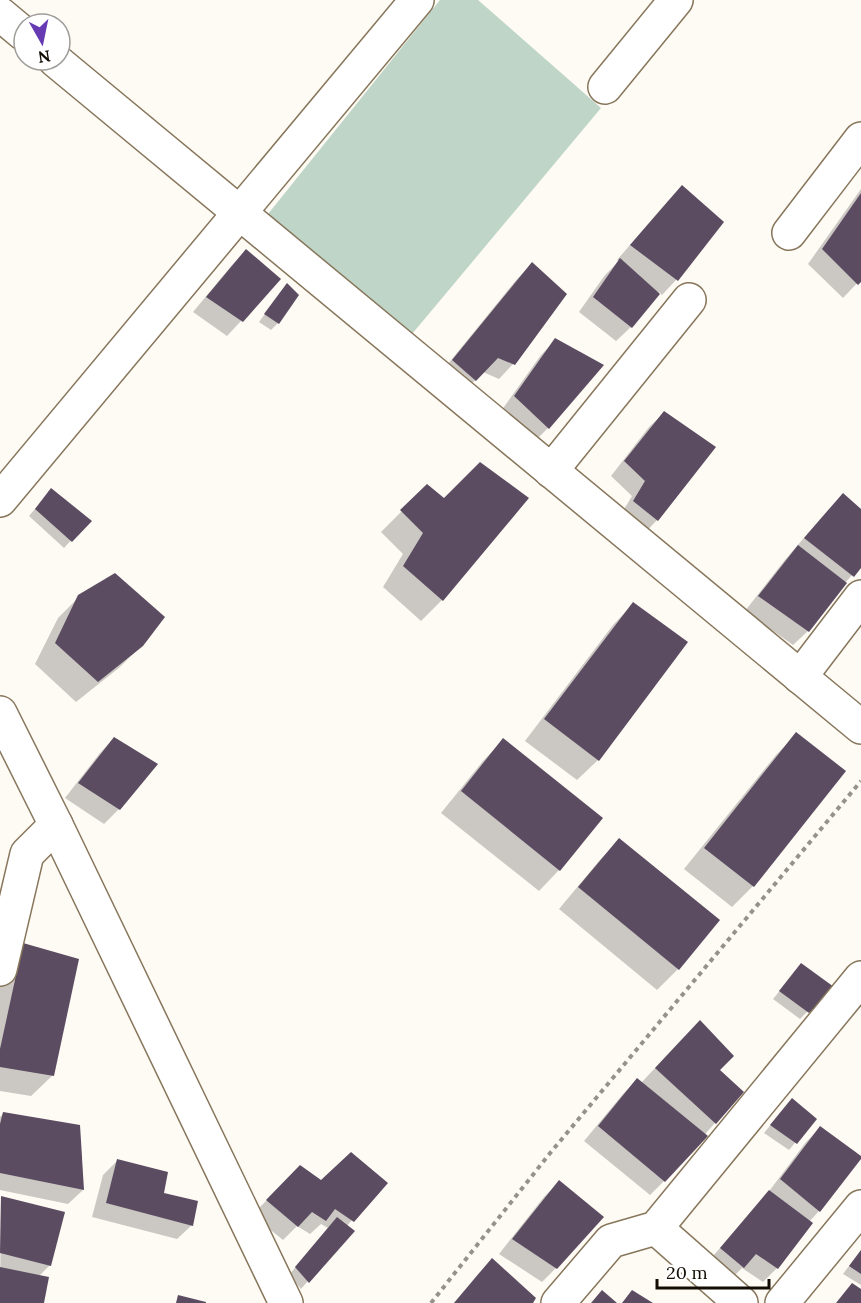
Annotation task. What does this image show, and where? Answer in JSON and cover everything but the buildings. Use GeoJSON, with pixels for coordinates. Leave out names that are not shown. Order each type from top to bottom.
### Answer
{"type":"FeatureCollection","features":[{"type":"Feature","properties":{"kind":"street"},"geometry":{"type":"LineString","coordinates":[[0,500],[417,0]]}},
{"type":"Feature","properties":{"kind":"street"},"geometry":{"type":"LineString","coordinates":[[605,87],[676,0]]}},
{"type":"Feature","properties":{"kind":"street"},"geometry":{"type":"LineString","coordinates":[[0,14],[12,24]]}},
{"type":"Feature","properties":{"kind":"street"},"geometry":{"type":"LineString","coordinates":[[69,72],[861,727]]}},
{"type":"Feature","properties":{"kind":"street"},"geometry":{"type":"LineString","coordinates":[[789,233],[861,139]]}},
{"type":"Feature","properties":{"kind":"street"},"geometry":{"type":"LineString","coordinates":[[551,471],[688,300]]}},
{"type":"Feature","properties":{"kind":"street"},"geometry":{"type":"LineString","coordinates":[[800,677],[861,597]]}},
{"type":"Feature","properties":{"kind":"street"},"geometry":{"type":"LineString","coordinates":[[0,713],[286,1303]]}},
{"type":"Feature","properties":{"kind":"street"},"geometry":{"type":"LineString","coordinates":[[0,969],[27,854],[56,825]]}},
{"type":"Feature","properties":{"kind":"street"},"geometry":{"type":"LineString","coordinates":[[558,1303],[611,1240],[656,1228],[861,978]]}},
{"type":"Feature","properties":{"kind":"street"},"geometry":{"type":"LineString","coordinates":[[782,1303],[861,1208]]}},
{"type":"Feature","properties":{"kind":"street"},"geometry":{"type":"LineString","coordinates":[[656,1228],[741,1303]]}},
{"type":"Feature","properties":{"kind":"path"},"geometry":{"type":"LineString","coordinates":[[431,1303],[551,1152],[861,781]]}},
{"type":"Feature","properties":{"kind":"green space"},"geometry":{"type":"Polygon","coordinates":[[[440,0],[478,0],[601,108],[412,334],[268,214],[440,0]]]}}]}
